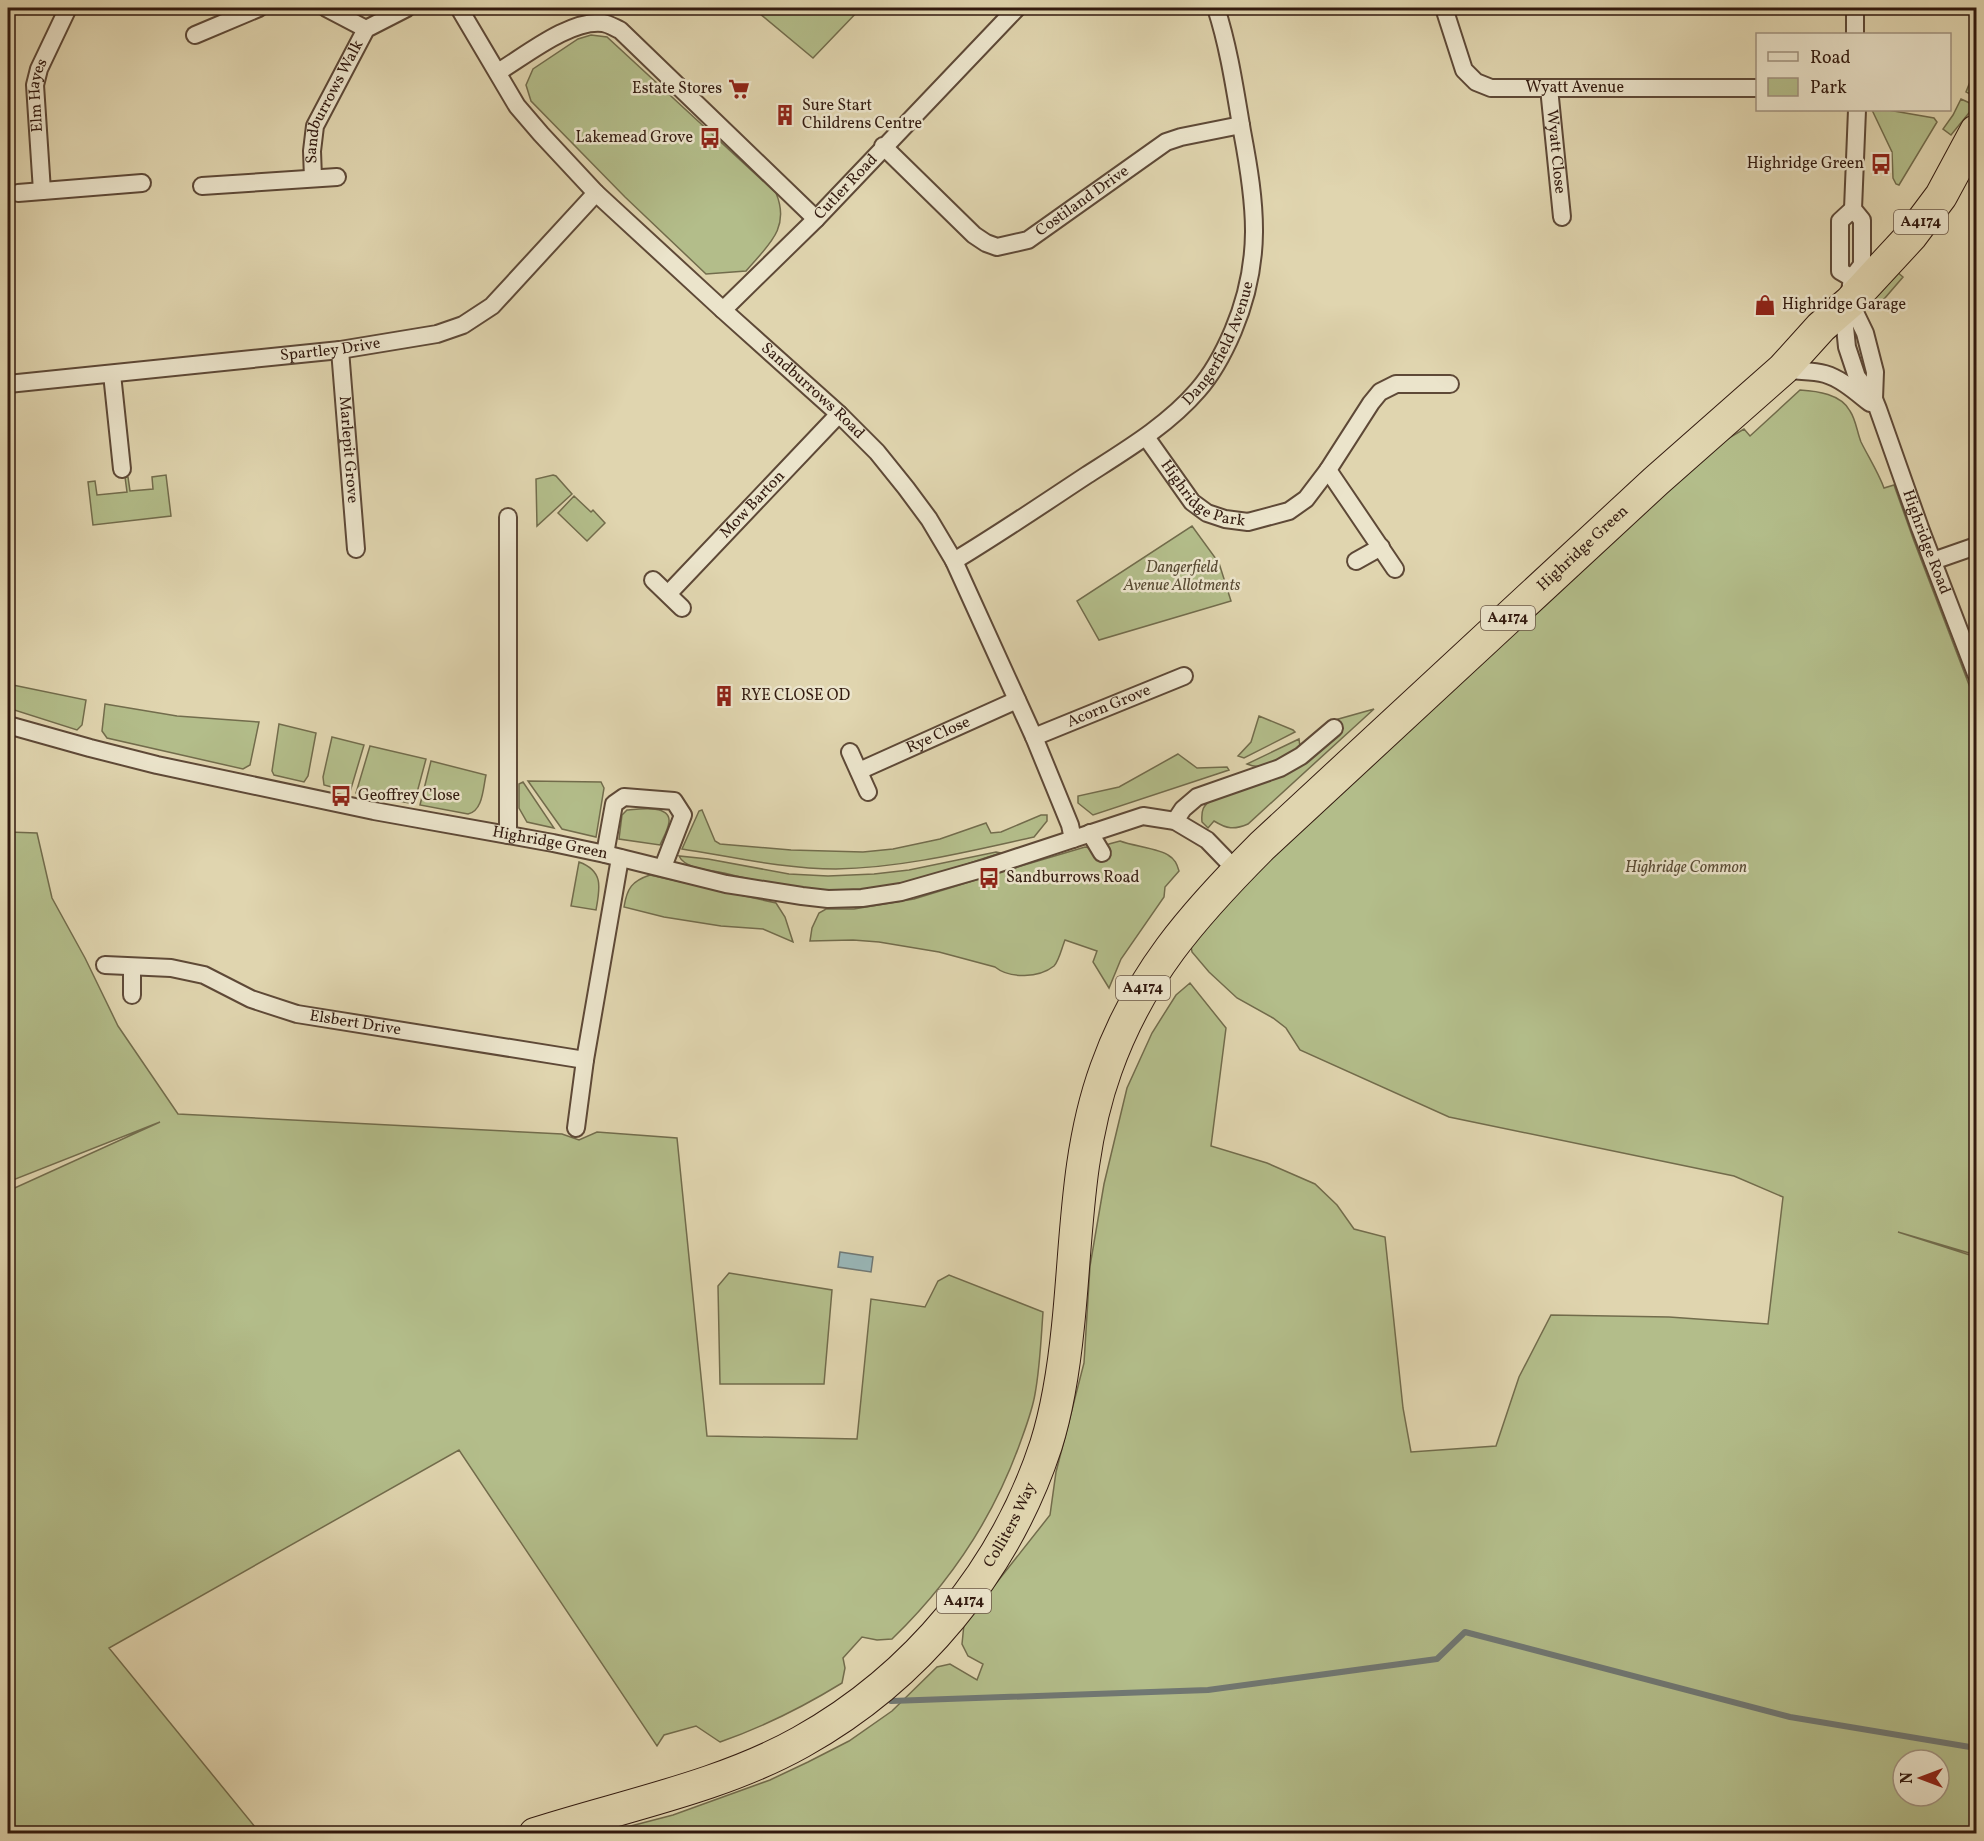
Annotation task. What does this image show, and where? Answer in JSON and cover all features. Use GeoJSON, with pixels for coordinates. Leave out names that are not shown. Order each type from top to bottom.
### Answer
{"type":"FeatureCollection","features":[{"type":"Feature","properties":{"kind":"highway","name":"A4174"},"geometry":{"type":"LineString","coordinates":[[1851,290],[1911,236],[1941,196],[1977,131]]}},
{"type":"Feature","properties":{"kind":"highway","name":"Highridge Green"},"geometry":{"type":"LineString","coordinates":[[1090,1128],[1105,1071],[1124,1023],[1149,978],[1173,942],[1237,871],[1656,481],[1783,369],[1851,290]]}},
{"type":"Feature","properties":{"kind":"highway","name":"Colliters Way"},"geometry":{"type":"LineString","coordinates":[[535,1833],[653,1799],[732,1773],[800,1743],[860,1705],[886,1684],[912,1659],[966,1598],[1011,1528],[1047,1443],[1060,1387],[1068,1327],[1077,1214],[1090,1128]]}},
{"type":"Feature","properties":{"kind":"street","name":"Elm Hayes"},"geometry":{"type":"LineString","coordinates":[[42,191],[35,85],[39,69],[68,8]]}},
{"type":"Feature","properties":{"kind":"street"},"geometry":{"type":"LineString","coordinates":[[195,35],[259,8]]}},
{"type":"Feature","properties":{"kind":"street","name":"Sandburrows Walk"},"geometry":{"type":"LineString","coordinates":[[326,8],[366,29]]}},
{"type":"Feature","properties":{"kind":"street","name":"Sandburrows Walk"},"geometry":{"type":"LineString","coordinates":[[313,178],[312,151],[315,126],[366,29],[407,8]]}},
{"type":"Feature","properties":{"kind":"street","name":"Sandburrows Road"},"geometry":{"type":"LineString","coordinates":[[459,8],[517,106],[596,193],[839,414],[877,452],[929,519],[954,561],[1034,737],[1070,825],[1073,839]]}},
{"type":"Feature","properties":{"kind":"street","name":"Cutler Road"},"geometry":{"type":"LineString","coordinates":[[723,310],[816,219],[883,146],[1017,8]]}},
{"type":"Feature","properties":{"kind":"street","name":"Dangerfield Avenue"},"geometry":{"type":"LineString","coordinates":[[954,561],[1146,437],[1199,390],[1220,358],[1242,310],[1250,280],[1254,208],[1225,35],[1216,8]]}},
{"type":"Feature","properties":{"kind":"street","name":"Wyatt Avenue"},"geometry":{"type":"LineString","coordinates":[[1444,8],[1464,70],[1476,82],[1491,88],[1756,88]]}},
{"type":"Feature","properties":{"kind":"street"},"geometry":{"type":"LineString","coordinates":[[1855,8],[1856,33]]}},
{"type":"Feature","properties":{"kind":"street"},"geometry":{"type":"LineString","coordinates":[[498,72],[570,28],[589,23],[605,23],[620,30],[816,219]]}},
{"type":"Feature","properties":{"kind":"street","name":"Wyatt Close"},"geometry":{"type":"LineString","coordinates":[[1549,88],[1562,217]]}},
{"type":"Feature","properties":{"kind":"street","name":"Highridge Road"},"geometry":{"type":"LineString","coordinates":[[1857,111],[1853,209],[1840,221],[1840,271],[1851,290],[1865,333],[1875,372],[1876,404],[1920,528],[1977,674]]}},
{"type":"Feature","properties":{"kind":"street","name":"Costiland Drive"},"geometry":{"type":"LineString","coordinates":[[883,146],[974,235],[997,247],[1028,240],[1166,142],[1241,125]]}},
{"type":"Feature","properties":{"kind":"street","name":"Sandburrows Walk"},"geometry":{"type":"LineString","coordinates":[[202,186],[337,177]]}},
{"type":"Feature","properties":{"kind":"street"},"geometry":{"type":"LineString","coordinates":[[18,194],[142,183]]}},
{"type":"Feature","properties":{"kind":"street","name":"Spartley Drive"},"geometry":{"type":"LineString","coordinates":[[8,384],[340,350],[437,334],[463,325],[492,306],[596,193]]}},
{"type":"Feature","properties":{"kind":"street","name":"Marlepit Grove"},"geometry":{"type":"LineString","coordinates":[[340,350],[356,549]]}},
{"type":"Feature","properties":{"kind":"street"},"geometry":{"type":"LineString","coordinates":[[1783,369],[1827,374],[1876,404]]}},
{"type":"Feature","properties":{"kind":"street"},"geometry":{"type":"LineString","coordinates":[[112,374],[122,469]]}},
{"type":"Feature","properties":{"kind":"street","name":"Highridge Park"},"geometry":{"type":"LineString","coordinates":[[1146,437],[1192,502],[1207,513],[1225,519],[1248,522],[1289,511],[1306,498],[1328,470],[1380,392],[1396,384],[1450,384]]}},
{"type":"Feature","properties":{"kind":"street","name":"Mow Barton"},"geometry":{"type":"LineString","coordinates":[[668,594],[839,414]]}},
{"type":"Feature","properties":{"kind":"street"},"geometry":{"type":"LineString","coordinates":[[1328,470],[1395,569]]}},
{"type":"Feature","properties":{"kind":"street"},"geometry":{"type":"LineString","coordinates":[[508,517],[508,835]]}},
{"type":"Feature","properties":{"kind":"street"},"geometry":{"type":"LineString","coordinates":[[1933,561],[1977,546]]}},
{"type":"Feature","properties":{"kind":"street"},"geometry":{"type":"LineString","coordinates":[[1356,561],[1381,547]]}},
{"type":"Feature","properties":{"kind":"street"},"geometry":{"type":"LineString","coordinates":[[653,580],[682,608]]}},
{"type":"Feature","properties":{"kind":"street","name":"Acorn Grove"},"geometry":{"type":"LineString","coordinates":[[1034,737],[1184,676]]}},
{"type":"Feature","properties":{"kind":"street","name":"Rye Close"},"geometry":{"type":"LineString","coordinates":[[859,771],[1017,700]]}},
{"type":"Feature","properties":{"kind":"street","name":"Highridge Green"},"geometry":{"type":"LineString","coordinates":[[8,724],[157,765],[374,811],[612,856],[726,884],[796,896],[828,899],[862,898],[901,892],[986,868],[1143,816],[1175,821],[1207,840],[1237,871]]}},
{"type":"Feature","properties":{"kind":"street"},"geometry":{"type":"LineString","coordinates":[[1175,821],[1183,809],[1197,797],[1280,768],[1301,756],[1334,728]]}},
{"type":"Feature","properties":{"kind":"street"},"geometry":{"type":"LineString","coordinates":[[850,752],[868,792]]}},
{"type":"Feature","properties":{"kind":"street"},"geometry":{"type":"LineString","coordinates":[[576,1128],[612,856],[614,804],[618,800],[624,797],[674,801],[683,815],[663,867]]}},
{"type":"Feature","properties":{"kind":"street"},"geometry":{"type":"LineString","coordinates":[[1090,833],[1102,853]]}},
{"type":"Feature","properties":{"kind":"street","name":"Elsbert Drive"},"geometry":{"type":"LineString","coordinates":[[105,965],[171,968],[204,975],[251,999],[297,1014],[585,1060]]}},
{"type":"Feature","properties":{"kind":"street"},"geometry":{"type":"LineString","coordinates":[[132,967],[132,995]]}},
{"type":"Feature","properties":{"kind":"green space"},"geometry":{"type":"Polygon","coordinates":[[[753,8],[861,8],[813,58],[753,8]]]}},
{"type":"Feature","properties":{"kind":"green space"},"geometry":{"type":"Polygon","coordinates":[[[591,35],[607,37],[776,193],[781,217],[779,227],[769,245],[746,271],[706,274],[625,197],[531,101],[526,85],[533,69],[578,39],[591,35]]]}},
{"type":"Feature","properties":{"kind":"green space"},"geometry":{"type":"Polygon","coordinates":[[[1976,67],[1976,97],[1966,92],[1976,67]]]}},
{"type":"Feature","properties":{"kind":"green space"},"geometry":{"type":"Polygon","coordinates":[[[1961,99],[1974,105],[1951,135],[1943,129],[1961,99]]]}},
{"type":"Feature","properties":{"kind":"green space"},"geometry":{"type":"Polygon","coordinates":[[[1872,111],[1894,111],[1934,118],[1937,122],[1899,185],[1893,178],[1892,152],[1872,111]]]}},
{"type":"Feature","properties":{"kind":"green space"},"geometry":{"type":"Polygon","coordinates":[[[1896,271],[1903,277],[1878,306],[1870,309],[1872,302],[1896,271]]]}},
{"type":"Feature","properties":{"kind":"green space","name":"Highridge Common"},"geometry":{"type":"Polygon","coordinates":[[[1800,390],[1828,394],[1846,405],[1854,418],[1861,442],[1884,488],[1894,485],[1976,703],[1976,1255],[1898,1232],[1976,1257],[1976,1833],[600,1834],[673,1815],[770,1780],[808,1762],[849,1741],[892,1711],[937,1667],[950,1664],[977,1680],[983,1664],[968,1656],[962,1644],[964,1624],[1050,1515],[1056,1472],[1084,1363],[1090,1266],[1104,1184],[1127,1088],[1152,1033],[1176,995],[1190,983],[1226,1028],[1211,1146],[1267,1163],[1315,1184],[1337,1205],[1354,1229],[1385,1237],[1403,1408],[1411,1452],[1496,1446],[1519,1377],[1551,1315],[1669,1317],[1768,1324],[1783,1197],[1734,1176],[1449,1117],[1300,1050],[1286,1028],[1237,998],[1209,972],[1192,952],[1190,940],[1240,885],[1707,451],[1744,429],[1750,436],[1800,390]]]}},
{"type":"Feature","properties":{"kind":"green space"},"geometry":{"type":"Polygon","coordinates":[[[166,475],[171,516],[93,525],[88,482],[95,481],[97,495],[127,492],[125,477],[128,477],[130,491],[153,489],[152,477],[166,475]]]}},
{"type":"Feature","properties":{"kind":"green space"},"geometry":{"type":"Polygon","coordinates":[[[553,475],[572,494],[537,526],[536,479],[553,475]]]}},
{"type":"Feature","properties":{"kind":"green space"},"geometry":{"type":"Polygon","coordinates":[[[574,496],[591,512],[593,510],[605,523],[587,541],[558,513],[574,496]]]}},
{"type":"Feature","properties":{"kind":"green space","name":"Dangerfield Avenue Allotments"},"geometry":{"type":"Polygon","coordinates":[[[1192,526],[1219,563],[1231,601],[1099,640],[1077,601],[1192,526]]]}},
{"type":"Feature","properties":{"kind":"green space"},"geometry":{"type":"Polygon","coordinates":[[[8,684],[86,700],[82,725],[77,730],[8,708],[8,684]]]}},
{"type":"Feature","properties":{"kind":"green space"},"geometry":{"type":"Polygon","coordinates":[[[105,704],[177,716],[259,722],[250,765],[243,769],[107,738],[102,731],[105,704]]]}},
{"type":"Feature","properties":{"kind":"green space"},"geometry":{"type":"Polygon","coordinates":[[[1374,709],[1248,824],[1231,828],[1214,821],[1208,828],[1202,822],[1203,808],[1213,799],[1301,764],[1342,728],[1335,720],[1374,709]]]}},
{"type":"Feature","properties":{"kind":"green space"},"geometry":{"type":"Polygon","coordinates":[[[1259,716],[1295,732],[1244,758],[1238,756],[1251,742],[1259,716]]]}},
{"type":"Feature","properties":{"kind":"green space"},"geometry":{"type":"Polygon","coordinates":[[[279,724],[316,733],[308,776],[304,782],[274,775],[272,771],[279,724]]]}},
{"type":"Feature","properties":{"kind":"green space"},"geometry":{"type":"Polygon","coordinates":[[[332,737],[364,745],[350,792],[324,785],[323,777],[332,737]]]}},
{"type":"Feature","properties":{"kind":"green space"},"geometry":{"type":"Polygon","coordinates":[[[1299,739],[1300,747],[1282,759],[1261,766],[1247,764],[1299,739]]]}},
{"type":"Feature","properties":{"kind":"green space"},"geometry":{"type":"Polygon","coordinates":[[[370,746],[426,759],[414,804],[356,793],[370,746]]]}},
{"type":"Feature","properties":{"kind":"green space"},"geometry":{"type":"Polygon","coordinates":[[[1178,754],[1197,768],[1227,767],[1229,770],[1093,815],[1078,803],[1078,796],[1119,787],[1178,754]]]}},
{"type":"Feature","properties":{"kind":"green space"},"geometry":{"type":"Polygon","coordinates":[[[431,761],[486,775],[482,798],[473,812],[468,814],[420,805],[431,761]]]}},
{"type":"Feature","properties":{"kind":"green space"},"geometry":{"type":"Polygon","coordinates":[[[528,781],[601,782],[604,788],[596,837],[562,829],[528,781]]]}},
{"type":"Feature","properties":{"kind":"green space"},"geometry":{"type":"Polygon","coordinates":[[[523,782],[554,828],[527,822],[519,808],[519,784],[523,782]]]}},
{"type":"Feature","properties":{"kind":"green space"},"geometry":{"type":"Polygon","coordinates":[[[653,809],[665,812],[669,822],[660,845],[619,839],[622,815],[627,810],[653,809]]]}},
{"type":"Feature","properties":{"kind":"green space"},"geometry":{"type":"Polygon","coordinates":[[[702,810],[715,841],[720,844],[791,850],[863,852],[893,849],[940,839],[986,823],[991,833],[1001,832],[1041,815],[1047,815],[1047,821],[1034,837],[911,862],[836,869],[759,862],[682,849],[699,811],[702,810]]]}},
{"type":"Feature","properties":{"kind":"green space"},"geometry":{"type":"Polygon","coordinates":[[[8,832],[37,833],[52,898],[85,958],[118,1026],[178,1114],[562,1134],[579,1140],[597,1132],[677,1138],[707,1436],[857,1439],[871,1299],[925,1307],[938,1281],[949,1275],[1043,1312],[1035,1394],[1019,1446],[996,1500],[950,1574],[892,1639],[877,1640],[862,1637],[843,1658],[845,1668],[842,1683],[783,1716],[720,1742],[696,1726],[664,1735],[657,1746],[459,1450],[109,1648],[260,1833],[8,1833],[8,1191],[160,1122],[8,1182],[8,832]]]}},
{"type":"Feature","properties":{"kind":"green space"},"geometry":{"type":"Polygon","coordinates":[[[1120,841],[1164,853],[1174,860],[1179,871],[1165,887],[1164,897],[1121,959],[1109,988],[1093,962],[1097,951],[1065,940],[1054,966],[1041,973],[1024,976],[1008,974],[995,967],[939,952],[879,942],[810,941],[812,928],[819,913],[826,909],[854,909],[914,899],[979,879],[981,885],[995,880],[994,874],[1085,847],[1091,848],[1100,860],[1110,855],[1106,847],[1109,844],[1120,841]]]}},
{"type":"Feature","properties":{"kind":"green space"},"geometry":{"type":"Polygon","coordinates":[[[996,852],[1001,853],[914,880],[878,888],[843,891],[808,889],[757,881],[692,866],[679,856],[789,874],[828,876],[909,870],[996,852]]]}},
{"type":"Feature","properties":{"kind":"green space"},"geometry":{"type":"Polygon","coordinates":[[[579,862],[593,870],[596,875],[599,894],[596,910],[571,906],[579,862]]]}},
{"type":"Feature","properties":{"kind":"green space"},"geometry":{"type":"Polygon","coordinates":[[[650,875],[776,903],[785,917],[793,942],[763,929],[721,926],[664,917],[624,907],[631,886],[650,875]]]}},
{"type":"Feature","properties":{"kind":"green space"},"geometry":{"type":"Polygon","coordinates":[[[729,1273],[832,1290],[824,1384],[720,1384],[718,1286],[729,1273]]]}},
{"type":"Feature","properties":{"kind":"water"},"geometry":{"type":"Polygon","coordinates":[[[840,1252],[873,1257],[871,1272],[838,1267],[840,1252]]]}},
{"type":"Feature","properties":{"kind":"waterway"},"geometry":{"type":"LineString","coordinates":[[891,1701],[1208,1690],[1437,1659],[1465,1632],[1790,1717],[1976,1748]]}},
{"type":"Feature","properties":{"kind":"place","name":"Estate Stores"},"geometry":{"type":"Point","coordinates":[739,89]}},
{"type":"Feature","properties":{"kind":"place","name":"Sure Start Childrens Centre"},"geometry":{"type":"Point","coordinates":[785,115]}},
{"type":"Feature","properties":{"kind":"place","name":"Lakemead Grove"},"geometry":{"type":"Point","coordinates":[710,138]}},
{"type":"Feature","properties":{"kind":"place","name":"Highridge Green"},"geometry":{"type":"Point","coordinates":[1881,164]}},
{"type":"Feature","properties":{"kind":"place","name":"Highridge Garage"},"geometry":{"type":"Point","coordinates":[1765,305]}},
{"type":"Feature","properties":{"kind":"place","name":"RYE CLOSE OD"},"geometry":{"type":"Point","coordinates":[724,696]}},
{"type":"Feature","properties":{"kind":"place","name":"Geoffrey Close"},"geometry":{"type":"Point","coordinates":[341,796]}},
{"type":"Feature","properties":{"kind":"place","name":"Sandburrows Road"},"geometry":{"type":"Point","coordinates":[989,878]}}]}
